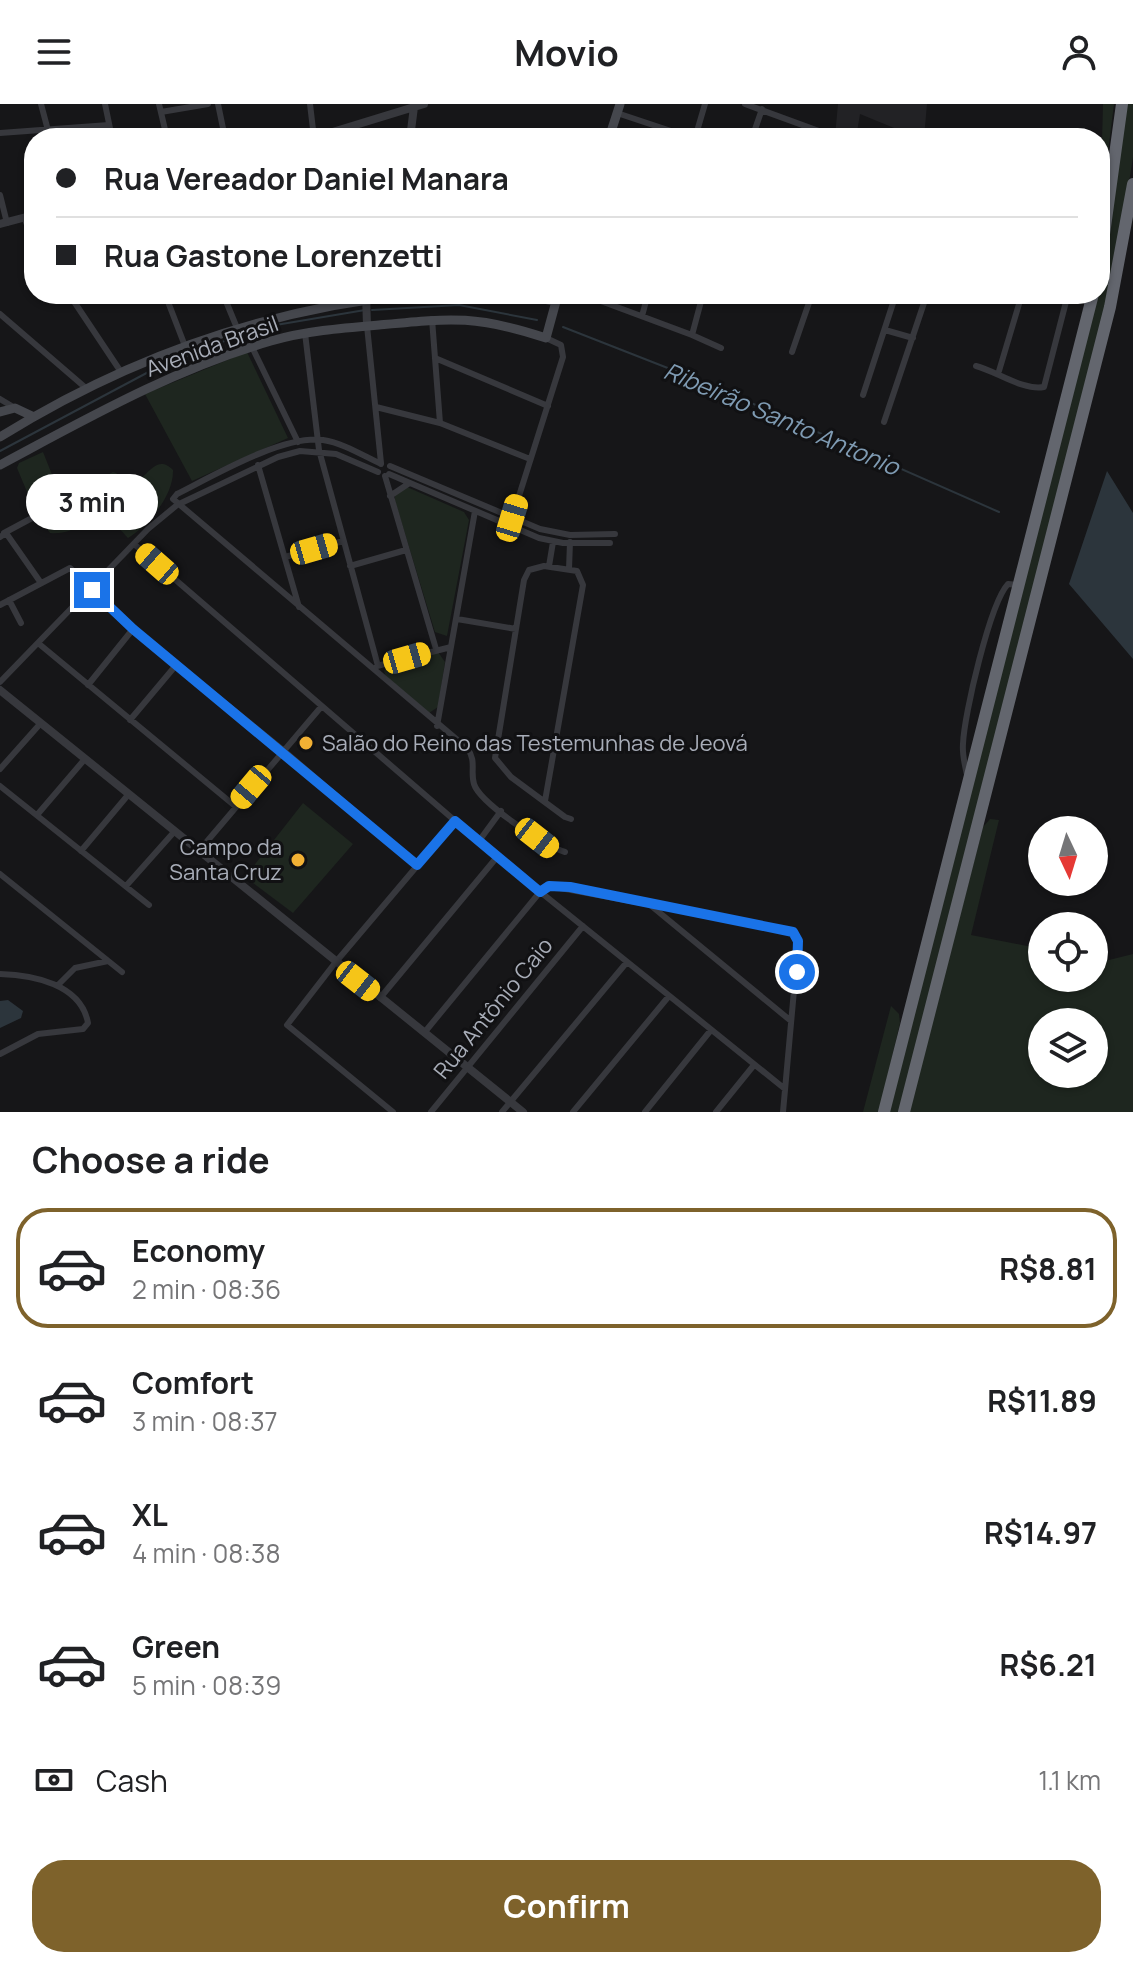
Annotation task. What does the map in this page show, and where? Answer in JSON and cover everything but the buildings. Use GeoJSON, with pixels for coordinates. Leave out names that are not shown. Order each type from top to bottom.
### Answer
{"type":"FeatureCollection","features":[{"type":"Feature","properties":{"kind":"highway"},"geometry":{"type":"LineString","coordinates":[[1110,205],[1120,104]]}},
{"type":"Feature","properties":{"kind":"highway"},"geometry":{"type":"LineString","coordinates":[[904,1112],[1110,307],[1133,184]]}},
{"type":"Feature","properties":{"kind":"highway"},"geometry":{"type":"LineString","coordinates":[[1110,198],[1112,193]]}},
{"type":"Feature","properties":{"kind":"highway"},"geometry":{"type":"LineString","coordinates":[[884,1112],[1090,304]]}},
{"type":"Feature","properties":{"kind":"main road"},"geometry":{"type":"LineString","coordinates":[[612,128],[619,108]]}},
{"type":"Feature","properties":{"kind":"main road","name":"Avenida Brasil"},"geometry":{"type":"LineString","coordinates":[[0,437],[32,416],[121,372],[185,346],[296,311],[337,304]]}},
{"type":"Feature","properties":{"kind":"main road"},"geometry":{"type":"LineString","coordinates":[[546,338],[555,304]]}},
{"type":"Feature","properties":{"kind":"main road","name":"Avenida Brasil"},"geometry":{"type":"LineString","coordinates":[[0,465],[143,389],[252,347],[305,333],[367,324],[483,319],[546,338]]}},
{"type":"Feature","properties":{"kind":"main road"},"geometry":{"type":"LineString","coordinates":[[0,412],[15,408],[32,416]]}},
{"type":"Feature","properties":{"kind":"street"},"geometry":{"type":"LineString","coordinates":[[41,104],[47,128]]}},
{"type":"Feature","properties":{"kind":"street"},"geometry":{"type":"LineString","coordinates":[[105,104],[110,128]]}},
{"type":"Feature","properties":{"kind":"street"},"geometry":{"type":"LineString","coordinates":[[159,104],[165,128]]}},
{"type":"Feature","properties":{"kind":"street"},"geometry":{"type":"LineString","coordinates":[[161,112],[208,104]]}},
{"type":"Feature","properties":{"kind":"street"},"geometry":{"type":"LineString","coordinates":[[218,104],[223,128]]}},
{"type":"Feature","properties":{"kind":"street"},"geometry":{"type":"LineString","coordinates":[[310,104],[312,128]]}},
{"type":"Feature","properties":{"kind":"street"},"geometry":{"type":"LineString","coordinates":[[345,128],[424,104]]}},
{"type":"Feature","properties":{"kind":"street"},"geometry":{"type":"LineString","coordinates":[[697,128],[705,104]]}},
{"type":"Feature","properties":{"kind":"street"},"geometry":{"type":"LineString","coordinates":[[745,104],[812,128]]}},
{"type":"Feature","properties":{"kind":"street"},"geometry":{"type":"LineString","coordinates":[[411,128],[414,106]]}},
{"type":"Feature","properties":{"kind":"street"},"geometry":{"type":"LineString","coordinates":[[619,108],[668,128]]}},
{"type":"Feature","properties":{"kind":"street"},"geometry":{"type":"LineString","coordinates":[[755,128],[762,109]]}},
{"type":"Feature","properties":{"kind":"street"},"geometry":{"type":"LineString","coordinates":[[89,128],[109,125]]}},
{"type":"Feature","properties":{"kind":"street"},"geometry":{"type":"LineString","coordinates":[[0,133],[24,134]]}},
{"type":"Feature","properties":{"kind":"street"},"geometry":{"type":"LineString","coordinates":[[0,195],[3,224],[24,217]]}},
{"type":"Feature","properties":{"kind":"street"},"geometry":{"type":"LineString","coordinates":[[76,304],[121,372]]}},
{"type":"Feature","properties":{"kind":"street"},"geometry":{"type":"LineString","coordinates":[[169,304],[185,346]]}},
{"type":"Feature","properties":{"kind":"street"},"geometry":{"type":"LineString","coordinates":[[227,304],[237,328]]}},
{"type":"Feature","properties":{"kind":"street"},"geometry":{"type":"LineString","coordinates":[[366,304],[383,470],[436,649]]}},
{"type":"Feature","properties":{"kind":"street"},"geometry":{"type":"LineString","coordinates":[[609,304],[721,348]]}},
{"type":"Feature","properties":{"kind":"street"},"geometry":{"type":"LineString","coordinates":[[642,316],[645,304]]}},
{"type":"Feature","properties":{"kind":"street"},"geometry":{"type":"LineString","coordinates":[[692,335],[700,304]]}},
{"type":"Feature","properties":{"kind":"street"},"geometry":{"type":"LineString","coordinates":[[792,352],[808,304]]}},
{"type":"Feature","properties":{"kind":"street"},"geometry":{"type":"LineString","coordinates":[[863,395],[893,304]]}},
{"type":"Feature","properties":{"kind":"street"},"geometry":{"type":"LineString","coordinates":[[884,422],[924,304]]}},
{"type":"Feature","properties":{"kind":"street"},"geometry":{"type":"LineString","coordinates":[[999,371],[1019,304]]}},
{"type":"Feature","properties":{"kind":"street"},"geometry":{"type":"LineString","coordinates":[[976,366],[999,371],[1032,387],[1044,387],[1065,304]]}},
{"type":"Feature","properties":{"kind":"street"},"geometry":{"type":"LineString","coordinates":[[0,314],[87,389]]}},
{"type":"Feature","properties":{"kind":"street"},"geometry":{"type":"LineString","coordinates":[[432,319],[440,423]]}},
{"type":"Feature","properties":{"kind":"street"},"geometry":{"type":"LineString","coordinates":[[885,330],[913,338]]}},
{"type":"Feature","properties":{"kind":"street"},"geometry":{"type":"LineString","coordinates":[[305,333],[319,450],[375,667]]}},
{"type":"Feature","properties":{"kind":"street"},"geometry":{"type":"LineString","coordinates":[[512,518],[564,352],[560,344],[546,338]]}},
{"type":"Feature","properties":{"kind":"street"},"geometry":{"type":"LineString","coordinates":[[252,347],[298,442]]}},
{"type":"Feature","properties":{"kind":"street"},"geometry":{"type":"LineString","coordinates":[[435,358],[548,406]]}},
{"type":"Feature","properties":{"kind":"street"},"geometry":{"type":"LineString","coordinates":[[0,399],[15,408]]}},
{"type":"Feature","properties":{"kind":"street"},"geometry":{"type":"LineString","coordinates":[[376,407],[440,423],[530,459]]}},
{"type":"Feature","properties":{"kind":"street"},"geometry":{"type":"LineString","coordinates":[[565,852],[550,848],[476,789],[473,757],[459,741],[437,726],[375,667],[299,607],[173,499],[175,494],[255,457],[298,442],[319,440],[335,443],[408,484],[474,513],[553,542],[615,534]]}},
{"type":"Feature","properties":{"kind":"street"},"geometry":{"type":"LineString","coordinates":[[0,682],[134,544],[177,505],[288,453],[319,450],[383,470],[390,466],[476,504],[570,539],[610,543]]}},
{"type":"Feature","properties":{"kind":"street"},"geometry":{"type":"LineString","coordinates":[[255,457],[299,607]]}},
{"type":"Feature","properties":{"kind":"street"},"geometry":{"type":"LineString","coordinates":[[390,496],[408,484]]}},
{"type":"Feature","properties":{"kind":"street"},"geometry":{"type":"LineString","coordinates":[[437,726],[476,504]]}},
{"type":"Feature","properties":{"kind":"street"},"geometry":{"type":"LineString","coordinates":[[32,518],[2,535],[41,583]]}},
{"type":"Feature","properties":{"kind":"street"},"geometry":{"type":"LineString","coordinates":[[549,566],[553,533]]}},
{"type":"Feature","properties":{"kind":"street"},"geometry":{"type":"LineString","coordinates":[[569,569],[570,539]]}},
{"type":"Feature","properties":{"kind":"street"},"geometry":{"type":"LineString","coordinates":[[285,557],[343,541]]}},
{"type":"Feature","properties":{"kind":"street"},"geometry":{"type":"LineString","coordinates":[[134,544],[497,857],[785,1089]]}},
{"type":"Feature","properties":{"kind":"street"},"geometry":{"type":"LineString","coordinates":[[350,566],[406,550]]}},
{"type":"Feature","properties":{"kind":"street"},"geometry":{"type":"LineString","coordinates":[[545,801],[583,595],[580,573],[549,566],[531,568],[525,576],[495,755],[501,769],[545,801],[571,819]]}},
{"type":"Feature","properties":{"kind":"street"},"geometry":{"type":"LineString","coordinates":[[0,605],[70,568],[133,629],[283,750],[417,865]]}},
{"type":"Feature","properties":{"kind":"street"},"geometry":{"type":"LineString","coordinates":[[9,600],[21,623]]}},
{"type":"Feature","properties":{"kind":"street"},"geometry":{"type":"LineString","coordinates":[[457,619],[516,629]]}},
{"type":"Feature","properties":{"kind":"street"},"geometry":{"type":"LineString","coordinates":[[88,685],[133,629]]}},
{"type":"Feature","properties":{"kind":"street"},"geometry":{"type":"LineString","coordinates":[[38,643],[235,806]]}},
{"type":"Feature","properties":{"kind":"street"},"geometry":{"type":"LineString","coordinates":[[375,667],[451,647]]}},
{"type":"Feature","properties":{"kind":"street"},"geometry":{"type":"LineString","coordinates":[[130,720],[177,664]]}},
{"type":"Feature","properties":{"kind":"street"},"geometry":{"type":"LineString","coordinates":[[0,690],[523,1112]]}},
{"type":"Feature","properties":{"kind":"street"},"geometry":{"type":"LineString","coordinates":[[198,852],[321,707]]}},
{"type":"Feature","properties":{"kind":"street"},"geometry":{"type":"LineString","coordinates":[[0,769],[40,724]]}},
{"type":"Feature","properties":{"kind":"street"},"geometry":{"type":"LineString","coordinates":[[37,815],[84,760]]}},
{"type":"Feature","properties":{"kind":"street"},"geometry":{"type":"LineString","coordinates":[[0,786],[149,905]]}},
{"type":"Feature","properties":{"kind":"street"},"geometry":{"type":"LineString","coordinates":[[81,851],[128,795]]}},
{"type":"Feature","properties":{"kind":"street"},"geometry":{"type":"LineString","coordinates":[[479,841],[501,811]]}},
{"type":"Feature","properties":{"kind":"street"},"geometry":{"type":"LineString","coordinates":[[393,1112],[287,1025],[455,821]]}},
{"type":"Feature","properties":{"kind":"street"},"geometry":{"type":"LineString","coordinates":[[126,886],[174,832]]}},
{"type":"Feature","properties":{"kind":"street"},"geometry":{"type":"LineString","coordinates":[[380,998],[497,857]]}},
{"type":"Feature","properties":{"kind":"street"},"geometry":{"type":"LineString","coordinates":[[0,874],[122,972]]}},
{"type":"Feature","properties":{"kind":"street"},"geometry":{"type":"LineString","coordinates":[[424,1033],[540,892],[557,885],[796,934],[798,953],[783,1112]]}},
{"type":"Feature","properties":{"kind":"street"},"geometry":{"type":"LineString","coordinates":[[647,903],[791,1021]]}},
{"type":"Feature","properties":{"kind":"street","name":"Rua Antônio Caio"},"geometry":{"type":"LineString","coordinates":[[431,1112],[583,926]]}},
{"type":"Feature","properties":{"kind":"street"},"geometry":{"type":"LineString","coordinates":[[58,985],[75,968],[108,961]]}},
{"type":"Feature","properties":{"kind":"street"},"geometry":{"type":"LineString","coordinates":[[502,1112],[627,962]]}},
{"type":"Feature","properties":{"kind":"street"},"geometry":{"type":"LineString","coordinates":[[0,974],[36,978],[58,985],[86,1015],[88,1024],[83,1029],[38,1034],[0,1054]]}},
{"type":"Feature","properties":{"kind":"street"},"geometry":{"type":"LineString","coordinates":[[573,1112],[669,996]]}},
{"type":"Feature","properties":{"kind":"street"},"geometry":{"type":"LineString","coordinates":[[645,1112],[711,1030]]}},
{"type":"Feature","properties":{"kind":"street"},"geometry":{"type":"LineString","coordinates":[[716,1112],[754,1065]]}},
{"type":"Feature","properties":{"kind":"shaded area"},"geometry":{"type":"Polygon","coordinates":[[[838,104],[927,104],[925,128],[894,128],[860,114],[858,128],[836,128],[838,104]]]}},
{"type":"Feature","properties":{"kind":"shaded area"},"geometry":{"type":"Polygon","coordinates":[[[1103,104],[1114,104],[1110,136],[1110,128],[1102,128],[1103,104]]]}},
{"type":"Feature","properties":{"kind":"shaded area"},"geometry":{"type":"Polygon","coordinates":[[[1125,104],[1133,104],[1133,157],[1110,296],[1110,218],[1125,104]]]}},
{"type":"Feature","properties":{"kind":"shaded area"},"geometry":{"type":"Polygon","coordinates":[[[1094,304],[1108,304],[901,1112],[887,1112],[1094,304]]]}},
{"type":"Feature","properties":{"kind":"shaded area"},"geometry":{"type":"Polygon","coordinates":[[[247,352],[288,438],[192,481],[145,394],[247,352]]]}},
{"type":"Feature","properties":{"kind":"shaded area"},"geometry":{"type":"Polygon","coordinates":[[[43,452],[55,482],[65,491],[84,487],[113,472],[125,482],[134,482],[160,464],[173,470],[172,480],[158,509],[144,526],[128,538],[115,525],[96,518],[63,533],[50,533],[35,511],[17,468],[19,463],[43,452]]]}},
{"type":"Feature","properties":{"kind":"shaded area"},"geometry":{"type":"Polygon","coordinates":[[[1107,471],[1133,513],[1133,659],[1069,584],[1107,471]]]}},
{"type":"Feature","properties":{"kind":"shaded area"},"geometry":{"type":"Polygon","coordinates":[[[407,487],[464,512],[469,520],[447,636],[435,632],[395,501],[395,495],[407,487]]]}},
{"type":"Feature","properties":{"kind":"shaded area"},"geometry":{"type":"Polygon","coordinates":[[[438,652],[445,662],[438,707],[429,713],[386,677],[384,671],[387,667],[438,652]]]}},
{"type":"Feature","properties":{"kind":"shaded area","name":"Campo da Santa Cruz"},"geometry":{"type":"Polygon","coordinates":[[[303,803],[353,844],[293,913],[245,877],[303,803]]]}},
{"type":"Feature","properties":{"kind":"shaded area"},"geometry":{"type":"Polygon","coordinates":[[[990,819],[999,820],[971,935],[1028,946],[1028,992],[1108,992],[1108,960],[1133,954],[1133,1112],[909,1112],[983,827],[990,819]]]}},
{"type":"Feature","properties":{"kind":"shaded area"},"geometry":{"type":"Polygon","coordinates":[[[8,1000],[23,1011],[21,1018],[0,1028],[0,1001],[8,1000]]]}},
{"type":"Feature","properties":{"kind":"shaded area"},"geometry":{"type":"Polygon","coordinates":[[[891,1006],[899,1014],[900,1023],[879,1112],[863,1112],[891,1006]]]}},
{"type":"Feature","properties":{"kind":"waterway","name":"Ribeirão Santo Antonio"},"geometry":{"type":"LineString","coordinates":[[372,310],[459,305],[537,320]]}},
{"type":"Feature","properties":{"kind":"waterway","name":"Ribeirão Santo Antonio"},"geometry":{"type":"LineString","coordinates":[[0,451],[156,368],[258,328],[365,310]]}},
{"type":"Feature","properties":{"kind":"waterway","name":"Ribeirão Santo Antonio"},"geometry":{"type":"LineString","coordinates":[[563,327],[706,383],[999,512]]}},
{"type":"Feature","properties":{"kind":"place","name":"Salão do Reino das Testemunhas de Jeová"},"geometry":{"type":"Point","coordinates":[306,743]}},
{"type":"Feature","properties":{"kind":"place","name":"Campo da Santa Cruz"},"geometry":{"type":"Point","coordinates":[298,860]}},
{"type":"Feature","properties":{"kind":"route"},"geometry":{"type":"LineString","coordinates":[[92,590],[133,629],[283,750],[417,865],[455,821],[540,892],[549,886],[570,887],[793,932],[798,941],[797,972]]}}]}
